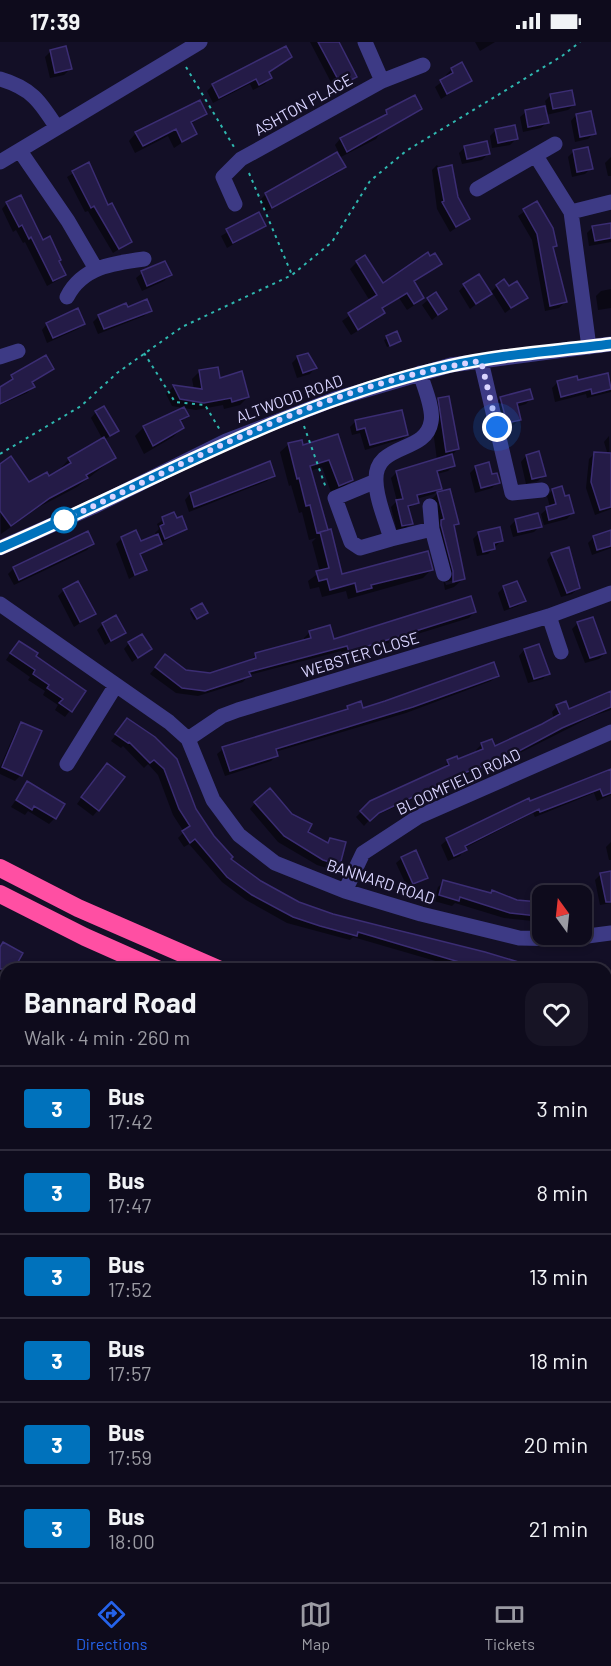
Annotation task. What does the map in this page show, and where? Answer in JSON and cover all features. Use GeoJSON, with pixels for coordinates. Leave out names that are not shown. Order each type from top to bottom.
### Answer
{"type":"FeatureCollection","features":[{"type":"Feature","properties":{"kind":"highway"},"geometry":{"type":"LineString","coordinates":[[0,867],[88,913],[204,963]]}},
{"type":"Feature","properties":{"kind":"highway"},"geometry":{"type":"LineString","coordinates":[[0,894],[85,937],[144,963]]}},
{"type":"Feature","properties":{"kind":"street"},"geometry":{"type":"LineString","coordinates":[[0,162],[200,42]]}},
{"type":"Feature","properties":{"kind":"street"},"geometry":{"type":"LineString","coordinates":[[365,42],[382,81]]}},
{"type":"Feature","properties":{"kind":"street","name":"ASHTON PLACE"},"geometry":{"type":"LineString","coordinates":[[236,204],[223,177],[242,159],[382,81],[423,65]]}},
{"type":"Feature","properties":{"kind":"street"},"geometry":{"type":"LineString","coordinates":[[0,79],[22,85],[42,104],[57,128]]}},
{"type":"Feature","properties":{"kind":"street"},"geometry":{"type":"LineString","coordinates":[[477,189],[555,144]]}},
{"type":"Feature","properties":{"kind":"street"},"geometry":{"type":"LineString","coordinates":[[20,151],[68,222],[96,269]]}},
{"type":"Feature","properties":{"kind":"street"},"geometry":{"type":"LineString","coordinates":[[536,156],[571,212],[589,347]]}},
{"type":"Feature","properties":{"kind":"street"},"geometry":{"type":"LineString","coordinates":[[571,212],[611,202]]}},
{"type":"Feature","properties":{"kind":"street"},"geometry":{"type":"LineString","coordinates":[[68,297],[74,283],[96,269],[114,263],[144,259]]}},
{"type":"Feature","properties":{"kind":"street","name":"ALTWOOD ROAD"},"geometry":{"type":"LineString","coordinates":[[0,548],[93,507],[226,441],[299,412],[420,373],[481,361],[611,344]]}},
{"type":"Feature","properties":{"kind":"street"},"geometry":{"type":"LineString","coordinates":[[0,357],[18,351]]}},
{"type":"Feature","properties":{"kind":"street"},"geometry":{"type":"LineString","coordinates":[[481,361],[514,499],[542,490]]}},
{"type":"Feature","properties":{"kind":"street"},"geometry":{"type":"LineString","coordinates":[[391,539],[376,481],[380,463],[391,452],[424,438],[429,430],[432,420],[420,373]]}},
{"type":"Feature","properties":{"kind":"street"},"geometry":{"type":"LineString","coordinates":[[376,481],[334,498],[351,542],[360,548],[432,529]]}},
{"type":"Feature","properties":{"kind":"street"},"geometry":{"type":"LineString","coordinates":[[430,506],[432,529],[444,574]]}},
{"type":"Feature","properties":{"kind":"street","name":"WEBSTER CLOSE"},"geometry":{"type":"LineString","coordinates":[[189,740],[222,716],[238,710],[549,616],[611,593]]}},
{"type":"Feature","properties":{"kind":"street","name":"BANNARD ROAD"},"geometry":{"type":"LineString","coordinates":[[0,604],[169,722],[189,740],[213,800],[239,835],[275,863],[345,891],[421,914],[519,938],[565,939],[611,933]]}},
{"type":"Feature","properties":{"kind":"street"},"geometry":{"type":"LineString","coordinates":[[549,616],[561,652]]}},
{"type":"Feature","properties":{"kind":"street"},"geometry":{"type":"LineString","coordinates":[[67,764],[116,685]]}},
{"type":"Feature","properties":{"kind":"street","name":"BLOOMFIELD ROAD"},"geometry":{"type":"LineString","coordinates":[[345,891],[363,853],[418,817],[611,732]]}},
{"type":"Feature","properties":{"kind":"path"},"geometry":{"type":"LineString","coordinates":[[0,453],[81,406],[117,373],[182,327],[292,275],[332,242],[370,181],[406,151],[562,56],[580,42]]}},
{"type":"Feature","properties":{"kind":"path"},"geometry":{"type":"LineString","coordinates":[[144,353],[175,402],[205,405],[226,441]]}},
{"type":"Feature","properties":{"kind":"path"},"geometry":{"type":"LineString","coordinates":[[299,412],[326,489],[334,498]]}},
{"type":"Feature","properties":{"kind":"building"},"geometry":{"type":"Polygon","coordinates":[[[318,42],[339,42],[357,77],[341,85],[318,42]]]}},
{"type":"Feature","properties":{"kind":"building"},"geometry":{"type":"Polygon","coordinates":[[[66,46],[72,69],[55,73],[50,50],[66,46]]]}},
{"type":"Feature","properties":{"kind":"building"},"geometry":{"type":"Polygon","coordinates":[[[286,46],[292,57],[269,72],[272,78],[259,85],[256,79],[219,98],[212,84],[286,46]]]}},
{"type":"Feature","properties":{"kind":"building"},"geometry":{"type":"Polygon","coordinates":[[[462,62],[472,81],[447,94],[440,80],[453,73],[451,68],[462,62]]]}},
{"type":"Feature","properties":{"kind":"building"},"geometry":{"type":"Polygon","coordinates":[[[572,90],[575,105],[553,109],[550,94],[572,90]]]}},
{"type":"Feature","properties":{"kind":"building"},"geometry":{"type":"Polygon","coordinates":[[[415,95],[422,109],[347,152],[340,138],[387,114],[386,110],[415,95]]]}},
{"type":"Feature","properties":{"kind":"building"},"geometry":{"type":"Polygon","coordinates":[[[200,100],[207,114],[191,122],[197,134],[182,142],[176,129],[143,146],[135,132],[200,100]]]}},
{"type":"Feature","properties":{"kind":"building"},"geometry":{"type":"Polygon","coordinates":[[[545,106],[549,123],[528,127],[525,110],[545,106]]]}},
{"type":"Feature","properties":{"kind":"building"},"geometry":{"type":"Polygon","coordinates":[[[591,111],[596,134],[580,137],[576,114],[591,111]]]}},
{"type":"Feature","properties":{"kind":"building"},"geometry":{"type":"Polygon","coordinates":[[[515,125],[518,139],[498,143],[495,129],[515,125]]]}},
{"type":"Feature","properties":{"kind":"building"},"geometry":{"type":"Polygon","coordinates":[[[487,141],[490,154],[467,159],[464,146],[487,141]]]}},
{"type":"Feature","properties":{"kind":"building"},"geometry":{"type":"Polygon","coordinates":[[[588,147],[593,169],[577,172],[573,150],[588,147]]]}},
{"type":"Feature","properties":{"kind":"building"},"geometry":{"type":"Polygon","coordinates":[[[337,152],[346,167],[272,208],[265,193],[337,152]]]}},
{"type":"Feature","properties":{"kind":"building"},"geometry":{"type":"Polygon","coordinates":[[[89,162],[108,205],[112,203],[132,242],[119,249],[94,206],[91,208],[72,171],[89,162]]]}},
{"type":"Feature","properties":{"kind":"building"},"geometry":{"type":"Polygon","coordinates":[[[452,165],[458,197],[470,219],[456,227],[442,202],[444,201],[438,168],[452,165]]]}},
{"type":"Feature","properties":{"kind":"building"},"geometry":{"type":"Polygon","coordinates":[[[21,195],[43,240],[50,236],[66,275],[53,281],[31,237],[29,239],[22,225],[19,227],[6,202],[21,195]]]}},
{"type":"Feature","properties":{"kind":"building"},"geometry":{"type":"Polygon","coordinates":[[[537,201],[553,228],[557,246],[553,247],[567,302],[550,306],[537,234],[523,209],[537,201]]]}},
{"type":"Feature","properties":{"kind":"building"},"geometry":{"type":"Polygon","coordinates":[[[259,212],[266,226],[233,243],[226,229],[259,212]]]}},
{"type":"Feature","properties":{"kind":"building"},"geometry":{"type":"Polygon","coordinates":[[[611,223],[611,238],[595,241],[592,226],[611,223]]]}},
{"type":"Feature","properties":{"kind":"building"},"geometry":{"type":"Polygon","coordinates":[[[428,252],[430,256],[435,253],[442,264],[414,281],[424,298],[414,304],[407,293],[382,308],[385,313],[358,330],[348,313],[377,295],[356,261],[365,255],[383,283],[428,252]]]}},
{"type":"Feature","properties":{"kind":"building"},"geometry":{"type":"Polygon","coordinates":[[[165,261],[172,275],[147,286],[141,271],[165,261]]]}},
{"type":"Feature","properties":{"kind":"building"},"geometry":{"type":"Polygon","coordinates":[[[479,274],[492,294],[476,304],[463,284],[479,274]]]}},
{"type":"Feature","properties":{"kind":"building"},"geometry":{"type":"Polygon","coordinates":[[[504,279],[509,286],[517,281],[528,298],[511,308],[496,285],[504,279]]]}},
{"type":"Feature","properties":{"kind":"building"},"geometry":{"type":"Polygon","coordinates":[[[436,292],[447,309],[438,315],[427,298],[436,292]]]}},
{"type":"Feature","properties":{"kind":"building"},"geometry":{"type":"Polygon","coordinates":[[[147,299],[152,311],[104,329],[98,315],[126,303],[128,307],[147,299]]]}},
{"type":"Feature","properties":{"kind":"building"},"geometry":{"type":"Polygon","coordinates":[[[78,308],[85,324],[53,338],[46,323],[78,308]]]}},
{"type":"Feature","properties":{"kind":"building"},"geometry":{"type":"Polygon","coordinates":[[[397,331],[401,341],[390,346],[386,336],[397,331]]]}},
{"type":"Feature","properties":{"kind":"building"},"geometry":{"type":"Polygon","coordinates":[[[308,353],[317,368],[303,373],[297,356],[308,353]]]}},
{"type":"Feature","properties":{"kind":"building"},"geometry":{"type":"Polygon","coordinates":[[[46,355],[54,369],[32,382],[35,387],[0,404],[0,387],[13,379],[11,375],[46,355]]]}},
{"type":"Feature","properties":{"kind":"building"},"geometry":{"type":"Polygon","coordinates":[[[218,367],[220,378],[242,371],[249,397],[232,402],[231,398],[204,403],[180,399],[173,385],[202,389],[199,370],[218,367]]]}},
{"type":"Feature","properties":{"kind":"building"},"geometry":{"type":"Polygon","coordinates":[[[608,373],[611,389],[592,394],[591,389],[561,397],[557,381],[577,376],[578,380],[608,373]]]}},
{"type":"Feature","properties":{"kind":"building"},"geometry":{"type":"Polygon","coordinates":[[[530,389],[533,399],[517,403],[521,420],[507,423],[500,397],[530,389]]]}},
{"type":"Feature","properties":{"kind":"building"},"geometry":{"type":"Polygon","coordinates":[[[449,396],[459,449],[446,452],[438,398],[449,396]]]}},
{"type":"Feature","properties":{"kind":"building"},"geometry":{"type":"Polygon","coordinates":[[[104,406],[119,431],[110,436],[95,411],[104,406]]]}},
{"type":"Feature","properties":{"kind":"building"},"geometry":{"type":"Polygon","coordinates":[[[184,407],[189,416],[180,420],[184,428],[153,446],[143,426],[184,407]]]}},
{"type":"Feature","properties":{"kind":"building"},"geometry":{"type":"Polygon","coordinates":[[[402,410],[408,435],[370,445],[365,428],[357,430],[355,420],[402,410]]]}},
{"type":"Feature","properties":{"kind":"building"},"geometry":{"type":"Polygon","coordinates":[[[338,434],[353,480],[339,486],[329,460],[310,466],[328,530],[317,533],[310,505],[306,506],[299,478],[297,479],[288,443],[302,440],[303,445],[338,434]]]}},
{"type":"Feature","properties":{"kind":"building"},"geometry":{"type":"Polygon","coordinates":[[[104,437],[116,458],[86,475],[88,478],[50,498],[11,526],[0,511],[0,464],[11,456],[29,482],[47,472],[49,476],[71,463],[68,458],[104,437]]]}},
{"type":"Feature","properties":{"kind":"building"},"geometry":{"type":"Polygon","coordinates":[[[539,451],[546,476],[532,479],[526,455],[539,451]]]}},
{"type":"Feature","properties":{"kind":"building"},"geometry":{"type":"Polygon","coordinates":[[[594,452],[611,453],[611,507],[600,510],[591,482],[594,452]]]}},
{"type":"Feature","properties":{"kind":"building"},"geometry":{"type":"Polygon","coordinates":[[[452,454],[455,466],[437,471],[442,489],[417,495],[419,503],[408,506],[413,524],[402,526],[396,500],[403,499],[396,471],[452,454]]]}},
{"type":"Feature","properties":{"kind":"building"},"geometry":{"type":"Polygon","coordinates":[[[270,461],[275,476],[194,507],[190,493],[270,461]]]}},
{"type":"Feature","properties":{"kind":"building"},"geometry":{"type":"Polygon","coordinates":[[[489,462],[492,474],[497,473],[500,483],[481,488],[475,466],[489,462]]]}},
{"type":"Feature","properties":{"kind":"building"},"geometry":{"type":"Polygon","coordinates":[[[562,486],[565,496],[569,495],[574,513],[549,520],[546,507],[556,504],[552,489],[562,486]]]}},
{"type":"Feature","properties":{"kind":"building"},"geometry":{"type":"Polygon","coordinates":[[[450,489],[459,524],[454,525],[465,579],[453,582],[453,571],[441,525],[441,520],[444,519],[437,492],[450,489]]]}},
{"type":"Feature","properties":{"kind":"building"},"geometry":{"type":"Polygon","coordinates":[[[174,512],[177,518],[182,516],[187,529],[165,539],[160,526],[164,524],[162,517],[174,512]]]}},
{"type":"Feature","properties":{"kind":"building"},"geometry":{"type":"Polygon","coordinates":[[[538,513],[542,527],[518,532],[515,519],[538,513]]]}},
{"type":"Feature","properties":{"kind":"building"},"geometry":{"type":"Polygon","coordinates":[[[500,527],[503,541],[494,543],[495,549],[483,552],[478,532],[500,527]]]}},
{"type":"Feature","properties":{"kind":"building"},"geometry":{"type":"Polygon","coordinates":[[[331,529],[342,574],[428,551],[433,570],[371,585],[372,588],[357,592],[355,583],[330,590],[327,579],[319,581],[316,571],[329,568],[320,532],[331,529]]]}},
{"type":"Feature","properties":{"kind":"building"},"geometry":{"type":"Polygon","coordinates":[[[136,530],[141,541],[158,534],[162,544],[140,554],[147,570],[135,575],[121,537],[136,530]]]}},
{"type":"Feature","properties":{"kind":"building"},"geometry":{"type":"Polygon","coordinates":[[[611,530],[611,546],[597,550],[593,536],[611,530]]]}},
{"type":"Feature","properties":{"kind":"building"},"geometry":{"type":"Polygon","coordinates":[[[88,531],[94,544],[19,580],[13,567],[88,531]]]}},
{"type":"Feature","properties":{"kind":"building"},"geometry":{"type":"Polygon","coordinates":[[[569,547],[580,588],[567,593],[551,553],[569,547]]]}},
{"type":"Feature","properties":{"kind":"building"},"geometry":{"type":"Polygon","coordinates":[[[78,581],[96,614],[80,622],[63,589],[78,581]]]}},
{"type":"Feature","properties":{"kind":"building"},"geometry":{"type":"Polygon","coordinates":[[[517,581],[526,601],[510,607],[503,586],[517,581]]]}},
{"type":"Feature","properties":{"kind":"building"},"geometry":{"type":"Polygon","coordinates":[[[471,596],[476,612],[349,652],[347,646],[249,672],[251,676],[205,691],[182,688],[155,667],[165,654],[186,670],[210,673],[256,658],[255,653],[311,638],[309,631],[330,625],[334,639],[471,596]]]}},
{"type":"Feature","properties":{"kind":"building"},"geometry":{"type":"Polygon","coordinates":[[[202,603],[208,613],[197,619],[191,609],[202,603]]]}},
{"type":"Feature","properties":{"kind":"building"},"geometry":{"type":"Polygon","coordinates":[[[116,615],[126,633],[111,641],[102,623],[116,615]]]}},
{"type":"Feature","properties":{"kind":"building"},"geometry":{"type":"Polygon","coordinates":[[[593,617],[606,653],[590,658],[577,622],[593,617]]]}},
{"type":"Feature","properties":{"kind":"building"},"geometry":{"type":"Polygon","coordinates":[[[142,634],[152,649],[138,658],[128,642],[142,634]]]}},
{"type":"Feature","properties":{"kind":"building"},"geometry":{"type":"Polygon","coordinates":[[[19,641],[38,653],[36,656],[86,691],[72,712],[59,703],[63,699],[47,688],[49,685],[33,674],[35,670],[10,653],[19,641]]]}},
{"type":"Feature","properties":{"kind":"building"},"geometry":{"type":"Polygon","coordinates":[[[539,644],[550,674],[534,679],[524,649],[539,644]]]}},
{"type":"Feature","properties":{"kind":"building"},"geometry":{"type":"Polygon","coordinates":[[[494,662],[499,676],[413,707],[276,749],[278,756],[230,771],[222,747],[348,709],[347,706],[361,701],[363,708],[494,662]]]}},
{"type":"Feature","properties":{"kind":"building"},"geometry":{"type":"Polygon","coordinates":[[[611,691],[611,707],[562,728],[506,758],[464,773],[379,813],[370,821],[360,811],[370,801],[449,765],[447,760],[457,756],[458,759],[483,749],[481,743],[492,739],[495,746],[542,724],[560,714],[556,705],[566,701],[569,709],[611,691]]]}},
{"type":"Feature","properties":{"kind":"building"},"geometry":{"type":"Polygon","coordinates":[[[127,718],[155,737],[177,759],[196,809],[214,836],[233,857],[231,859],[261,881],[299,902],[333,914],[522,963],[463,963],[358,932],[357,936],[320,926],[293,917],[252,895],[227,877],[195,839],[190,843],[182,831],[190,826],[179,809],[164,769],[154,760],[150,763],[129,742],[115,734],[127,718]]]}},
{"type":"Feature","properties":{"kind":"building"},"geometry":{"type":"Polygon","coordinates":[[[21,722],[42,731],[22,776],[2,767],[21,722]]]}},
{"type":"Feature","properties":{"kind":"building"},"geometry":{"type":"Polygon","coordinates":[[[107,763],[125,777],[99,811],[81,797],[107,763]]]}},
{"type":"Feature","properties":{"kind":"building"},"geometry":{"type":"Polygon","coordinates":[[[611,769],[611,793],[603,796],[600,789],[540,812],[539,809],[465,846],[467,850],[454,856],[446,838],[529,798],[530,801],[611,769]]]}},
{"type":"Feature","properties":{"kind":"building"},"geometry":{"type":"Polygon","coordinates":[[[27,781],[65,804],[56,819],[34,806],[32,810],[16,800],[27,781]]]}},
{"type":"Feature","properties":{"kind":"building"},"geometry":{"type":"Polygon","coordinates":[[[270,788],[292,814],[312,824],[308,832],[328,843],[330,838],[346,842],[340,865],[323,860],[284,836],[254,802],[270,788]]]}},
{"type":"Feature","properties":{"kind":"building"},"geometry":{"type":"Polygon","coordinates":[[[416,850],[428,878],[413,884],[401,857],[416,850]]]}},
{"type":"Feature","properties":{"kind":"building"},"geometry":{"type":"Polygon","coordinates":[[[611,871],[611,902],[606,902],[600,873],[611,871]]]}},
{"type":"Feature","properties":{"kind":"building"},"geometry":{"type":"Polygon","coordinates":[[[443,880],[491,893],[492,890],[517,900],[532,901],[532,915],[510,913],[460,897],[459,901],[439,895],[443,880]]]}},
{"type":"Feature","properties":{"kind":"building"},"geometry":{"type":"Polygon","coordinates":[[[3,942],[23,953],[17,963],[0,963],[0,947],[3,942]]]}},
{"type":"Feature","properties":{"kind":"bus line","name":"3"},"geometry":{"type":"LineString","coordinates":[[0,548],[93,507],[226,441],[335,399],[451,365],[611,344]]}},
{"type":"Feature","properties":{"kind":"route"},"geometry":{"type":"LineString","coordinates":[[64,520],[259,427],[335,399],[451,365],[481,361],[497,427]]}}]}
